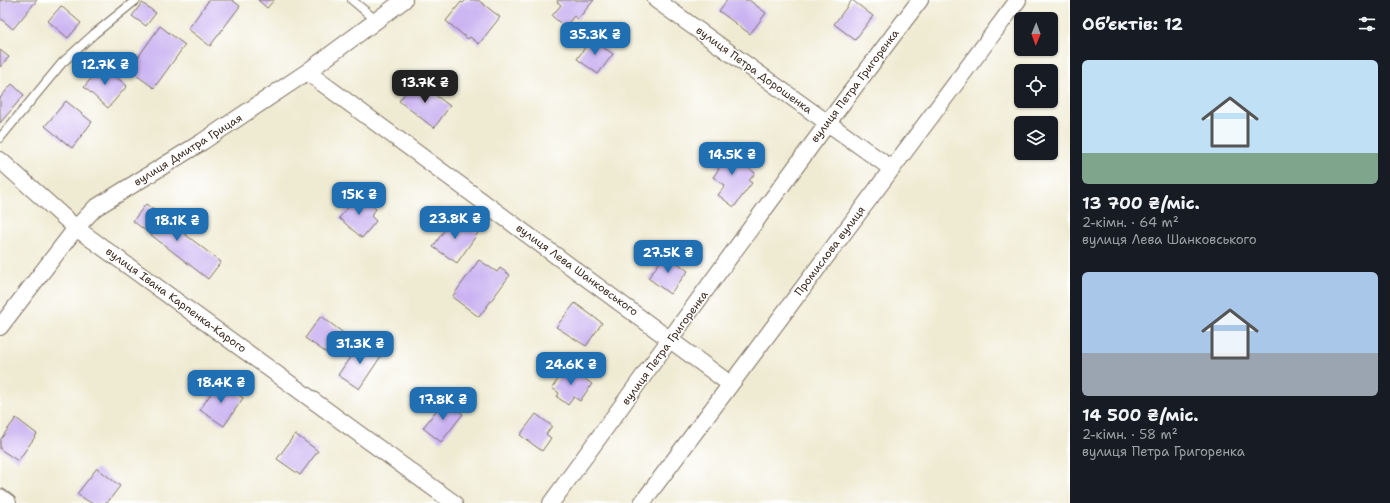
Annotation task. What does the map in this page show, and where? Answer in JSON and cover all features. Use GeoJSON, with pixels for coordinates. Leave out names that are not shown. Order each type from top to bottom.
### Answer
{"type":"FeatureCollection","features":[{"type":"Feature","properties":{"kind":"street","name":"вулиця Дмитра Грицая"},"geometry":{"type":"LineString","coordinates":[[0,327],[76,228],[95,208],[202,142],[307,72],[404,0]]}},
{"type":"Feature","properties":{"kind":"street","name":"вулиця Петра Дорошенка"},"geometry":{"type":"LineString","coordinates":[[656,0],[892,168]]}},
{"type":"Feature","properties":{"kind":"street","name":"вулиця Петра Григоренка"},"geometry":{"type":"LineString","coordinates":[[551,503],[672,339],[827,122],[920,0]]}},
{"type":"Feature","properties":{"kind":"street","name":"Промислова вулиця"},"geometry":{"type":"LineString","coordinates":[[642,503],[1018,0]]}},
{"type":"Feature","properties":{"kind":"street","name":"вулиця Лева Шанковського"},"geometry":{"type":"LineString","coordinates":[[307,72],[672,339],[730,384]]}},
{"type":"Feature","properties":{"kind":"street","name":"вулиця Івана Карпенка-Карого"},"geometry":{"type":"LineString","coordinates":[[0,160],[76,228],[454,503]]}},
{"type":"Feature","properties":{"kind":"street"},"geometry":{"type":"LineString","coordinates":[[0,497],[8,503]]}},
{"type":"Feature","properties":{"kind":"lane"},"geometry":{"type":"LineString","coordinates":[[0,138],[62,63],[94,34],[136,0]]}},
{"type":"Feature","properties":{"kind":"lane"},"geometry":{"type":"LineString","coordinates":[[352,0],[377,21]]}},
{"type":"Feature","properties":{"kind":"building"},"geometry":{"type":"Polygon","coordinates":[[[0,0],[37,0],[13,29],[0,18],[0,0]]]}},
{"type":"Feature","properties":{"kind":"building"},"geometry":{"type":"Polygon","coordinates":[[[209,0],[232,0],[240,6],[210,46],[188,29],[209,0]]]}},
{"type":"Feature","properties":{"kind":"building"},"geometry":{"type":"Polygon","coordinates":[[[258,0],[274,0],[267,8],[258,0]]]}},
{"type":"Feature","properties":{"kind":"building"},"geometry":{"type":"Polygon","coordinates":[[[466,0],[478,0],[500,17],[479,44],[470,37],[468,39],[446,21],[461,2],[463,3],[466,0]]]}},
{"type":"Feature","properties":{"kind":"building"},"geometry":{"type":"Polygon","coordinates":[[[558,0],[594,0],[578,19],[574,16],[565,27],[552,16],[561,5],[557,2],[558,0]]]}},
{"type":"Feature","properties":{"kind":"building"},"geometry":{"type":"Polygon","coordinates":[[[727,0],[749,0],[766,13],[750,34],[719,11],[727,0]]]}},
{"type":"Feature","properties":{"kind":"building"},"geometry":{"type":"Polygon","coordinates":[[[852,0],[873,16],[855,40],[834,24],[852,0]]]}},
{"type":"Feature","properties":{"kind":"building"},"geometry":{"type":"Polygon","coordinates":[[[142,3],[156,13],[146,26],[132,16],[142,3]]]}},
{"type":"Feature","properties":{"kind":"building"},"geometry":{"type":"Polygon","coordinates":[[[61,6],[81,23],[68,38],[48,21],[61,6]]]}},
{"type":"Feature","properties":{"kind":"building"},"geometry":{"type":"Polygon","coordinates":[[[160,26],[185,45],[154,88],[129,70],[160,26]]]}},
{"type":"Feature","properties":{"kind":"building"},"geometry":{"type":"Polygon","coordinates":[[[591,39],[613,54],[598,74],[577,59],[591,39]]]}},
{"type":"Feature","properties":{"kind":"building"},"geometry":{"type":"Polygon","coordinates":[[[0,50],[9,57],[0,67],[0,50]]]}},
{"type":"Feature","properties":{"kind":"building"},"geometry":{"type":"Polygon","coordinates":[[[102,65],[127,86],[108,108],[84,87],[102,65]]]}},
{"type":"Feature","properties":{"kind":"building"},"geometry":{"type":"Polygon","coordinates":[[[415,80],[450,106],[434,128],[399,101],[415,80]]]}},
{"type":"Feature","properties":{"kind":"building"},"geometry":{"type":"Polygon","coordinates":[[[12,84],[24,95],[0,123],[0,98],[12,84]]]}},
{"type":"Feature","properties":{"kind":"building"},"geometry":{"type":"Polygon","coordinates":[[[66,101],[92,122],[72,148],[45,126],[66,101]]]}},
{"type":"Feature","properties":{"kind":"building"},"geometry":{"type":"Polygon","coordinates":[[[725,146],[748,163],[746,166],[755,173],[749,181],[752,183],[734,207],[718,195],[725,186],[713,177],[719,169],[712,163],[725,146]]]}},
{"type":"Feature","properties":{"kind":"building"},"geometry":{"type":"Polygon","coordinates":[[[359,195],[376,209],[371,216],[376,221],[362,238],[339,218],[359,195]]]}},
{"type":"Feature","properties":{"kind":"building"},"geometry":{"type":"Polygon","coordinates":[[[146,204],[221,262],[208,279],[133,221],[146,204]]]}},
{"type":"Feature","properties":{"kind":"building"},"geometry":{"type":"Polygon","coordinates":[[[453,217],[478,233],[457,263],[433,247],[453,217]]]}},
{"type":"Feature","properties":{"kind":"building"},"geometry":{"type":"Polygon","coordinates":[[[666,254],[688,271],[670,294],[648,278],[666,254]]]}},
{"type":"Feature","properties":{"kind":"building"},"geometry":{"type":"Polygon","coordinates":[[[479,260],[497,272],[500,268],[510,275],[479,317],[452,297],[479,260]]]}},
{"type":"Feature","properties":{"kind":"building"},"geometry":{"type":"Polygon","coordinates":[[[575,303],[602,323],[586,346],[556,327],[575,303]]]}},
{"type":"Feature","properties":{"kind":"building"},"geometry":{"type":"Polygon","coordinates":[[[321,316],[346,335],[331,356],[305,338],[321,316]]]}},
{"type":"Feature","properties":{"kind":"building"},"geometry":{"type":"Polygon","coordinates":[[[361,341],[381,356],[359,389],[338,375],[361,341]]]}},
{"type":"Feature","properties":{"kind":"building"},"geometry":{"type":"Polygon","coordinates":[[[567,366],[592,384],[580,401],[574,397],[568,405],[557,397],[559,393],[552,388],[567,366]]]}},
{"type":"Feature","properties":{"kind":"building"},"geometry":{"type":"Polygon","coordinates":[[[219,381],[243,398],[224,426],[200,410],[219,381]]]}},
{"type":"Feature","properties":{"kind":"building"},"geometry":{"type":"Polygon","coordinates":[[[444,400],[463,414],[441,442],[423,428],[444,400]]]}},
{"type":"Feature","properties":{"kind":"building"},"geometry":{"type":"Polygon","coordinates":[[[536,414],[552,426],[546,434],[551,438],[542,451],[520,435],[536,414]]]}},
{"type":"Feature","properties":{"kind":"building"},"geometry":{"type":"Polygon","coordinates":[[[16,418],[37,434],[18,461],[0,449],[0,440],[16,418]]]}},
{"type":"Feature","properties":{"kind":"building"},"geometry":{"type":"Polygon","coordinates":[[[295,434],[318,451],[300,475],[277,459],[295,434]]]}},
{"type":"Feature","properties":{"kind":"building"},"geometry":{"type":"Polygon","coordinates":[[[97,468],[120,486],[107,503],[91,503],[77,494],[97,468]]]}}]}
